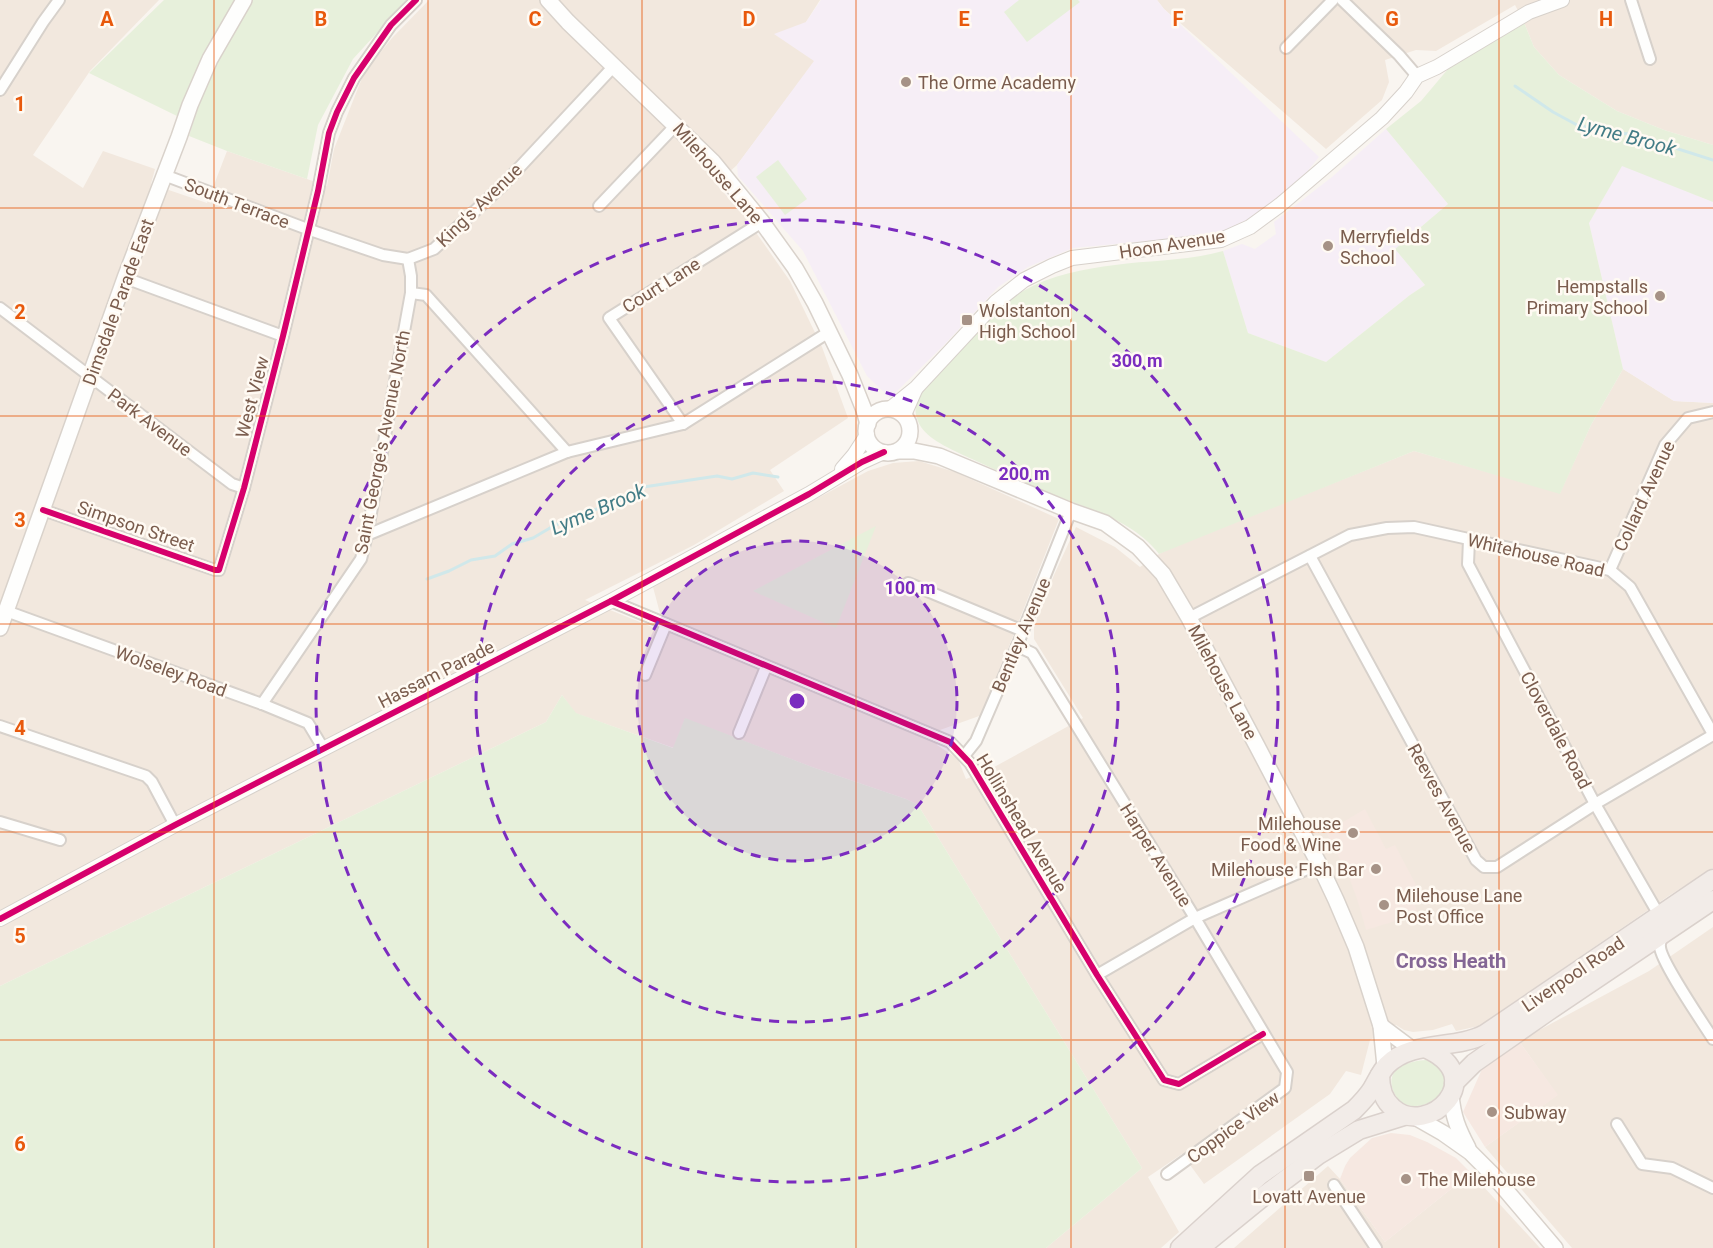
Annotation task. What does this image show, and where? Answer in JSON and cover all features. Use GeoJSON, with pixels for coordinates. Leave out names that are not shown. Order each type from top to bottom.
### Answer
{"type":"FeatureCollection","features":[{"type":"Feature","properties":{"kind":"highway","name":"Liverpool Road"},"geometry":{"type":"LineString","coordinates":[[1453,1089],[1474,1063],[1547,1012],[1663,923],[1713,879]]}},
{"type":"Feature","properties":{"kind":"highway","name":"Liverpool Road"},"geometry":{"type":"LineString","coordinates":[[1419,1049],[1485,1034],[1663,923],[1713,900]]}},
{"type":"Feature","properties":{"kind":"highway"},"geometry":{"type":"LineString","coordinates":[[1180,1248],[1260,1175],[1354,1110],[1365,1099],[1383,1070],[1397,1056],[1419,1049],[1443,1058],[1450,1066],[1454,1077],[1453,1089],[1445,1104],[1437,1110],[1359,1130],[1318,1155],[1200,1248]]}},
{"type":"Feature","properties":{"kind":"highway"},"geometry":{"type":"LineString","coordinates":[[1383,1070],[1380,1086],[1384,1097],[1389,1105],[1409,1116]]}},
{"type":"Feature","properties":{"kind":"main road","name":"Dimsdale Parade East"},"geometry":{"type":"LineString","coordinates":[[0,628],[6,594],[43,510],[125,278],[190,105],[210,59],[244,0]]}},
{"type":"Feature","properties":{"kind":"main road","name":"Milehouse Lane"},"geometry":{"type":"LineString","coordinates":[[548,0],[713,162],[762,222],[795,268],[829,332],[864,410],[867,430]]}},
{"type":"Feature","properties":{"kind":"main road","name":"Milehouse Lane"},"geometry":{"type":"LineString","coordinates":[[850,375],[873,402],[897,416],[917,438],[939,456]]}},
{"type":"Feature","properties":{"kind":"main road"},"geometry":{"type":"LineString","coordinates":[[875,413],[897,416],[908,441],[891,451],[872,447],[867,430],[875,413]]}},
{"type":"Feature","properties":{"kind":"main road","name":"Milehouse Lane"},"geometry":{"type":"LineString","coordinates":[[891,451],[914,451],[939,456],[1105,523],[1138,547],[1163,574],[1189,618],[1319,864],[1356,947],[1381,1026],[1383,1070]]}},
{"type":"Feature","properties":{"kind":"main road"},"geometry":{"type":"LineString","coordinates":[[1381,1026],[1419,1049]]}},
{"type":"Feature","properties":{"kind":"main road"},"geometry":{"type":"LineString","coordinates":[[1453,1089],[1452,1112],[1470,1152]]}},
{"type":"Feature","properties":{"kind":"main road"},"geometry":{"type":"LineString","coordinates":[[1409,1116],[1443,1132],[1470,1152],[1492,1174],[1555,1248]]}},
{"type":"Feature","properties":{"kind":"street"},"geometry":{"type":"LineString","coordinates":[[1,88],[59,0]]}},
{"type":"Feature","properties":{"kind":"street","name":"West View"},"geometry":{"type":"LineString","coordinates":[[219,570],[244,488],[310,230],[329,133],[354,78],[392,25],[416,0]]}},
{"type":"Feature","properties":{"kind":"street"},"geometry":{"type":"LineString","coordinates":[[1286,48],[1333,0]]}},
{"type":"Feature","properties":{"kind":"street"},"geometry":{"type":"LineString","coordinates":[[1341,0],[1400,55],[1417,76],[1437,67],[1529,12],[1562,0]]}},
{"type":"Feature","properties":{"kind":"street"},"geometry":{"type":"LineString","coordinates":[[1632,0],[1650,59]]}},
{"type":"Feature","properties":{"kind":"street","name":"King's Avenue"},"geometry":{"type":"LineString","coordinates":[[408,259],[434,249],[494,193],[614,66]]}},
{"type":"Feature","properties":{"kind":"street","name":"Hoon Avenue"},"geometry":{"type":"LineString","coordinates":[[897,416],[916,388],[996,302],[1024,280],[1072,258],[1221,240],[1250,227],[1280,205],[1382,118],[1417,76]]}},
{"type":"Feature","properties":{"kind":"street"},"geometry":{"type":"LineString","coordinates":[[599,206],[676,124]]}},
{"type":"Feature","properties":{"kind":"street","name":"South Terrace"},"geometry":{"type":"LineString","coordinates":[[164,175],[310,230]]}},
{"type":"Feature","properties":{"kind":"street","name":"Court Lane"},"geometry":{"type":"LineString","coordinates":[[683,424],[609,318],[762,222]]}},
{"type":"Feature","properties":{"kind":"street"},"geometry":{"type":"LineString","coordinates":[[310,230],[383,255],[408,259]]}},
{"type":"Feature","properties":{"kind":"street","name":"Saint George's Avenue North"},"geometry":{"type":"LineString","coordinates":[[262,705],[361,560],[411,293],[408,259]]}},
{"type":"Feature","properties":{"kind":"street"},"geometry":{"type":"LineString","coordinates":[[125,278],[283,336]]}},
{"type":"Feature","properties":{"kind":"street"},"geometry":{"type":"LineString","coordinates":[[411,293],[426,295],[567,452]]}},
{"type":"Feature","properties":{"kind":"street","name":"Park Avenue"},"geometry":{"type":"LineString","coordinates":[[0,308],[232,484],[244,488]]}},
{"type":"Feature","properties":{"kind":"street"},"geometry":{"type":"LineString","coordinates":[[367,535],[567,452],[683,424],[829,332]]}},
{"type":"Feature","properties":{"kind":"street","name":"Collard Avenue"},"geometry":{"type":"LineString","coordinates":[[1610,570],[1665,445],[1688,418],[1713,412]]}},
{"type":"Feature","properties":{"kind":"street","name":"Hassam Parade"},"geometry":{"type":"LineString","coordinates":[[835,477],[854,455],[867,430]]}},
{"type":"Feature","properties":{"kind":"street","name":"Hassam Parade"},"geometry":{"type":"LineString","coordinates":[[0,919],[175,825],[611,601],[809,494],[862,462],[891,451]]}},
{"type":"Feature","properties":{"kind":"street","name":"Simpson Street"},"geometry":{"type":"LineString","coordinates":[[43,510],[219,570]]}},
{"type":"Feature","properties":{"kind":"street","name":"Bentley Avenue"},"geometry":{"type":"LineString","coordinates":[[964,756],[976,741],[1071,511]]}},
{"type":"Feature","properties":{"kind":"street","name":"Whitehouse Road"},"geometry":{"type":"LineString","coordinates":[[1189,618],[1350,535],[1387,528],[1414,527],[1610,570],[1630,586],[1713,734]]}},
{"type":"Feature","properties":{"kind":"street","name":"Cloverdale Road"},"geometry":{"type":"LineString","coordinates":[[1469,540],[1468,564],[1596,804],[1663,923]]}},
{"type":"Feature","properties":{"kind":"street","name":"Reeves Avenue"},"geometry":{"type":"LineString","coordinates":[[1310,556],[1476,860],[1484,867],[1497,867],[1713,734]]}},
{"type":"Feature","properties":{"kind":"street"},"geometry":{"type":"LineString","coordinates":[[908,583],[1023,631]]}},
{"type":"Feature","properties":{"kind":"street","name":"Hollinshead Avenue"},"geometry":{"type":"LineString","coordinates":[[611,601],[950,742],[973,768],[1097,975],[1164,1080],[1179,1084],[1263,1034]]}},
{"type":"Feature","properties":{"kind":"street","name":"Wolseley Road"},"geometry":{"type":"LineString","coordinates":[[3,610],[308,723],[323,748]]}},
{"type":"Feature","properties":{"kind":"street"},"geometry":{"type":"LineString","coordinates":[[645,675],[666,624]]}},
{"type":"Feature","properties":{"kind":"street","name":"Harper Avenue"},"geometry":{"type":"LineString","coordinates":[[1017,646],[1032,653],[1287,1072]]}},
{"type":"Feature","properties":{"kind":"street"},"geometry":{"type":"LineString","coordinates":[[739,733],[766,666]]}},
{"type":"Feature","properties":{"kind":"street"},"geometry":{"type":"LineString","coordinates":[[0,726],[146,776],[152,782],[175,825]]}},
{"type":"Feature","properties":{"kind":"street"},"geometry":{"type":"LineString","coordinates":[[0,822],[60,840]]}},
{"type":"Feature","properties":{"kind":"street"},"geometry":{"type":"LineString","coordinates":[[1097,975],[1195,918],[1319,864]]}},
{"type":"Feature","properties":{"kind":"street"},"geometry":{"type":"LineString","coordinates":[[1663,923],[1659,949],[1713,1039]]}},
{"type":"Feature","properties":{"kind":"street","name":"Coppice View"},"geometry":{"type":"LineString","coordinates":[[1167,1174],[1285,1088],[1287,1072]]}},
{"type":"Feature","properties":{"kind":"street"},"geometry":{"type":"LineString","coordinates":[[1617,1124],[1642,1164],[1672,1168],[1713,1188]]}},
{"type":"Feature","properties":{"kind":"street"},"geometry":{"type":"LineString","coordinates":[[1334,1185],[1376,1248]]}},
{"type":"Feature","properties":{"kind":"shaded area"},"geometry":{"type":"Polygon","coordinates":[[[0,0],[159,0],[90,71],[33,155],[83,188],[103,151],[155,169],[151,184],[207,203],[227,151],[327,186],[334,149],[364,73],[392,38],[429,0],[820,0],[806,22],[815,61],[737,165],[716,184],[743,214],[790,281],[822,347],[848,418],[770,470],[784,491],[694,545],[585,600],[655,628],[661,617],[653,587],[868,471],[893,463],[919,461],[955,472],[1059,519],[982,715],[940,730],[937,745],[958,759],[966,779],[987,771],[1083,718],[1034,639],[1034,625],[1076,527],[1115,547],[1140,567],[1169,549],[1414,451],[1560,493],[1591,425],[1623,369],[1674,401],[1713,403],[1713,868],[1479,1026],[1456,1031],[1452,1024],[1433,1030],[1413,1032],[1396,1025],[1370,1040],[1361,1075],[1346,1071],[1330,1094],[1204,1184],[1182,1154],[1148,1177],[1179,1232],[1161,1248],[1046,1248],[1142,1168],[918,805],[685,719],[674,748],[575,713],[562,695],[546,722],[0,986],[0,0]]]}},
{"type":"Feature","properties":{"kind":"shaded area","name":"The Orme Academy"},"geometry":{"type":"Polygon","coordinates":[[[821,0],[1157,0],[1319,157],[1297,184],[1231,236],[1190,237],[1073,248],[1028,267],[998,287],[890,398],[867,376],[803,251],[738,176],[737,165],[814,61],[774,34],[806,22],[821,0]]]}},
{"type":"Feature","properties":{"kind":"shaded area"},"geometry":{"type":"Polygon","coordinates":[[[1157,0],[1713,0],[1713,145],[1664,130],[1617,111],[1559,75],[1534,47],[1515,5],[1436,51],[1416,50],[1385,60],[1389,82],[1382,100],[1326,149],[1164,9],[1157,0]]]}},
{"type":"Feature","properties":{"kind":"shaded area","name":"Merryfields School"},"geometry":{"type":"Polygon","coordinates":[[[1386,129],[1448,204],[1395,249],[1425,285],[1326,362],[1248,333],[1223,251],[1242,244],[1255,249],[1276,234],[1274,222],[1332,177],[1386,129]]]}},
{"type":"Feature","properties":{"kind":"shaded area","name":"Hempstalls Primary School"},"geometry":{"type":"Polygon","coordinates":[[[1622,165],[1713,202],[1713,403],[1674,401],[1623,369],[1589,223],[1622,165]]]}},
{"type":"Feature","properties":{"kind":"shaded area"},"geometry":{"type":"Polygon","coordinates":[[[1365,809],[1386,849],[1395,845],[1421,894],[1426,899],[1414,902],[1418,914],[1366,930],[1349,877],[1326,832],[1365,809]]]}},
{"type":"Feature","properties":{"kind":"shaded area"},"geometry":{"type":"Polygon","coordinates":[[[1713,927],[1713,1248],[1572,1248],[1485,1147],[1557,1095],[1519,1041],[1649,971],[1713,927]]]}},
{"type":"Feature","properties":{"kind":"shaded area"},"geometry":{"type":"Polygon","coordinates":[[[1519,1041],[1558,1095],[1485,1147],[1463,1112],[1482,1069],[1519,1041]]]}},
{"type":"Feature","properties":{"kind":"shaded area"},"geometry":{"type":"Polygon","coordinates":[[[1391,1133],[1410,1135],[1427,1142],[1456,1158],[1471,1173],[1385,1242],[1340,1179],[1350,1158],[1372,1138],[1391,1133]]]}},
{"type":"Feature","properties":{"kind":"shaded area"},"geometry":{"type":"Polygon","coordinates":[[[1328,1166],[1340,1179],[1385,1242],[1471,1173],[1540,1248],[1234,1248],[1328,1166]]]}},
{"type":"Feature","properties":{"kind":"green space"},"geometry":{"type":"Polygon","coordinates":[[[164,0],[237,0],[201,59],[177,116],[89,73],[164,0]]]}},
{"type":"Feature","properties":{"kind":"green space"},"geometry":{"type":"Polygon","coordinates":[[[253,0],[407,0],[353,59],[318,125],[307,179],[189,136],[207,79],[253,0]]]}},
{"type":"Feature","properties":{"kind":"green space"},"geometry":{"type":"Polygon","coordinates":[[[1019,0],[1078,0],[1080,2],[1027,42],[1004,12],[1019,0]]]}},
{"type":"Feature","properties":{"kind":"green space"},"geometry":{"type":"Polygon","coordinates":[[[1523,20],[1534,47],[1559,75],[1617,111],[1664,130],[1713,145],[1713,202],[1622,166],[1589,223],[1623,369],[1591,425],[1560,494],[1414,451],[1159,554],[1149,543],[1124,524],[959,453],[937,441],[921,427],[916,410],[919,392],[994,311],[1034,285],[1091,268],[1183,259],[1223,251],[1248,333],[1326,362],[1425,285],[1395,249],[1448,204],[1386,129],[1421,101],[1448,69],[1523,20]]]}},
{"type":"Feature","properties":{"kind":"green space"},"geometry":{"type":"Polygon","coordinates":[[[778,160],[807,199],[785,215],[756,177],[778,160]]]}},
{"type":"Feature","properties":{"kind":"green space"},"geometry":{"type":"Polygon","coordinates":[[[876,526],[836,628],[753,591],[876,526]]]}},
{"type":"Feature","properties":{"kind":"green space"},"geometry":{"type":"Polygon","coordinates":[[[562,695],[576,713],[673,748],[685,718],[918,805],[1142,1168],[1046,1248],[0,1248],[0,986],[546,722],[562,695]]]}},
{"type":"Feature","properties":{"kind":"green space"},"geometry":{"type":"Polygon","coordinates":[[[1426,1060],[1440,1068],[1445,1077],[1444,1086],[1439,1095],[1430,1102],[1419,1106],[1408,1105],[1398,1099],[1394,1093],[1391,1080],[1393,1074],[1407,1063],[1426,1060]]]}},
{"type":"Feature","properties":{"kind":"waterway","name":"Lyme Brook"},"geometry":{"type":"LineString","coordinates":[[1515,86],[1577,125],[1631,134],[1713,160]]}},
{"type":"Feature","properties":{"kind":"waterway","name":"Lyme Brook"},"geometry":{"type":"LineString","coordinates":[[427,579],[471,560],[495,556],[512,544],[533,538],[555,525],[623,499],[637,488],[717,476],[732,479],[753,473],[778,477]]}},
{"type":"Feature","properties":{"kind":"cycle path"},"geometry":{"type":"LineString","coordinates":[[43,510],[219,570],[244,488],[283,336],[318,191],[329,133],[354,78],[391,25],[416,0]]}},
{"type":"Feature","properties":{"kind":"cycle path"},"geometry":{"type":"LineString","coordinates":[[0,919],[175,825],[611,601],[884,452]]}},
{"type":"Feature","properties":{"kind":"cycle path"},"geometry":{"type":"LineString","coordinates":[[611,601],[950,742],[970,763],[1097,975],[1164,1080],[1179,1084],[1263,1034]]}},
{"type":"Feature","properties":{"kind":"place","name":"The Orme Academy"},"geometry":{"type":"Point","coordinates":[906,82]}},
{"type":"Feature","properties":{"kind":"place","name":"Merryfields School"},"geometry":{"type":"Point","coordinates":[1328,246]}},
{"type":"Feature","properties":{"kind":"place","name":"Hempstalls Primary School"},"geometry":{"type":"Point","coordinates":[1660,296]}},
{"type":"Feature","properties":{"kind":"place","name":"Wolstanton High School"},"geometry":{"type":"Point","coordinates":[967,320]}},
{"type":"Feature","properties":{"kind":"place","name":"Milehouse Food & Wine"},"geometry":{"type":"Point","coordinates":[1353,833]}},
{"type":"Feature","properties":{"kind":"place","name":"Milehouse FIsh Bar"},"geometry":{"type":"Point","coordinates":[1376,869]}},
{"type":"Feature","properties":{"kind":"place","name":"Milehouse Lane Post Office"},"geometry":{"type":"Point","coordinates":[1384,905]}},
{"type":"Feature","properties":{"kind":"place","name":"Subway"},"geometry":{"type":"Point","coordinates":[1492,1112]}},
{"type":"Feature","properties":{"kind":"place","name":"Lovatt Avenue"},"geometry":{"type":"Point","coordinates":[1309,1176]}},
{"type":"Feature","properties":{"kind":"place","name":"The Milehouse"},"geometry":{"type":"Point","coordinates":[1406,1179]}},
{"type":"Feature","properties":{"kind":"district","name":"Cross Heath"},"geometry":{"type":"Point","coordinates":[1451,961]}}]}
